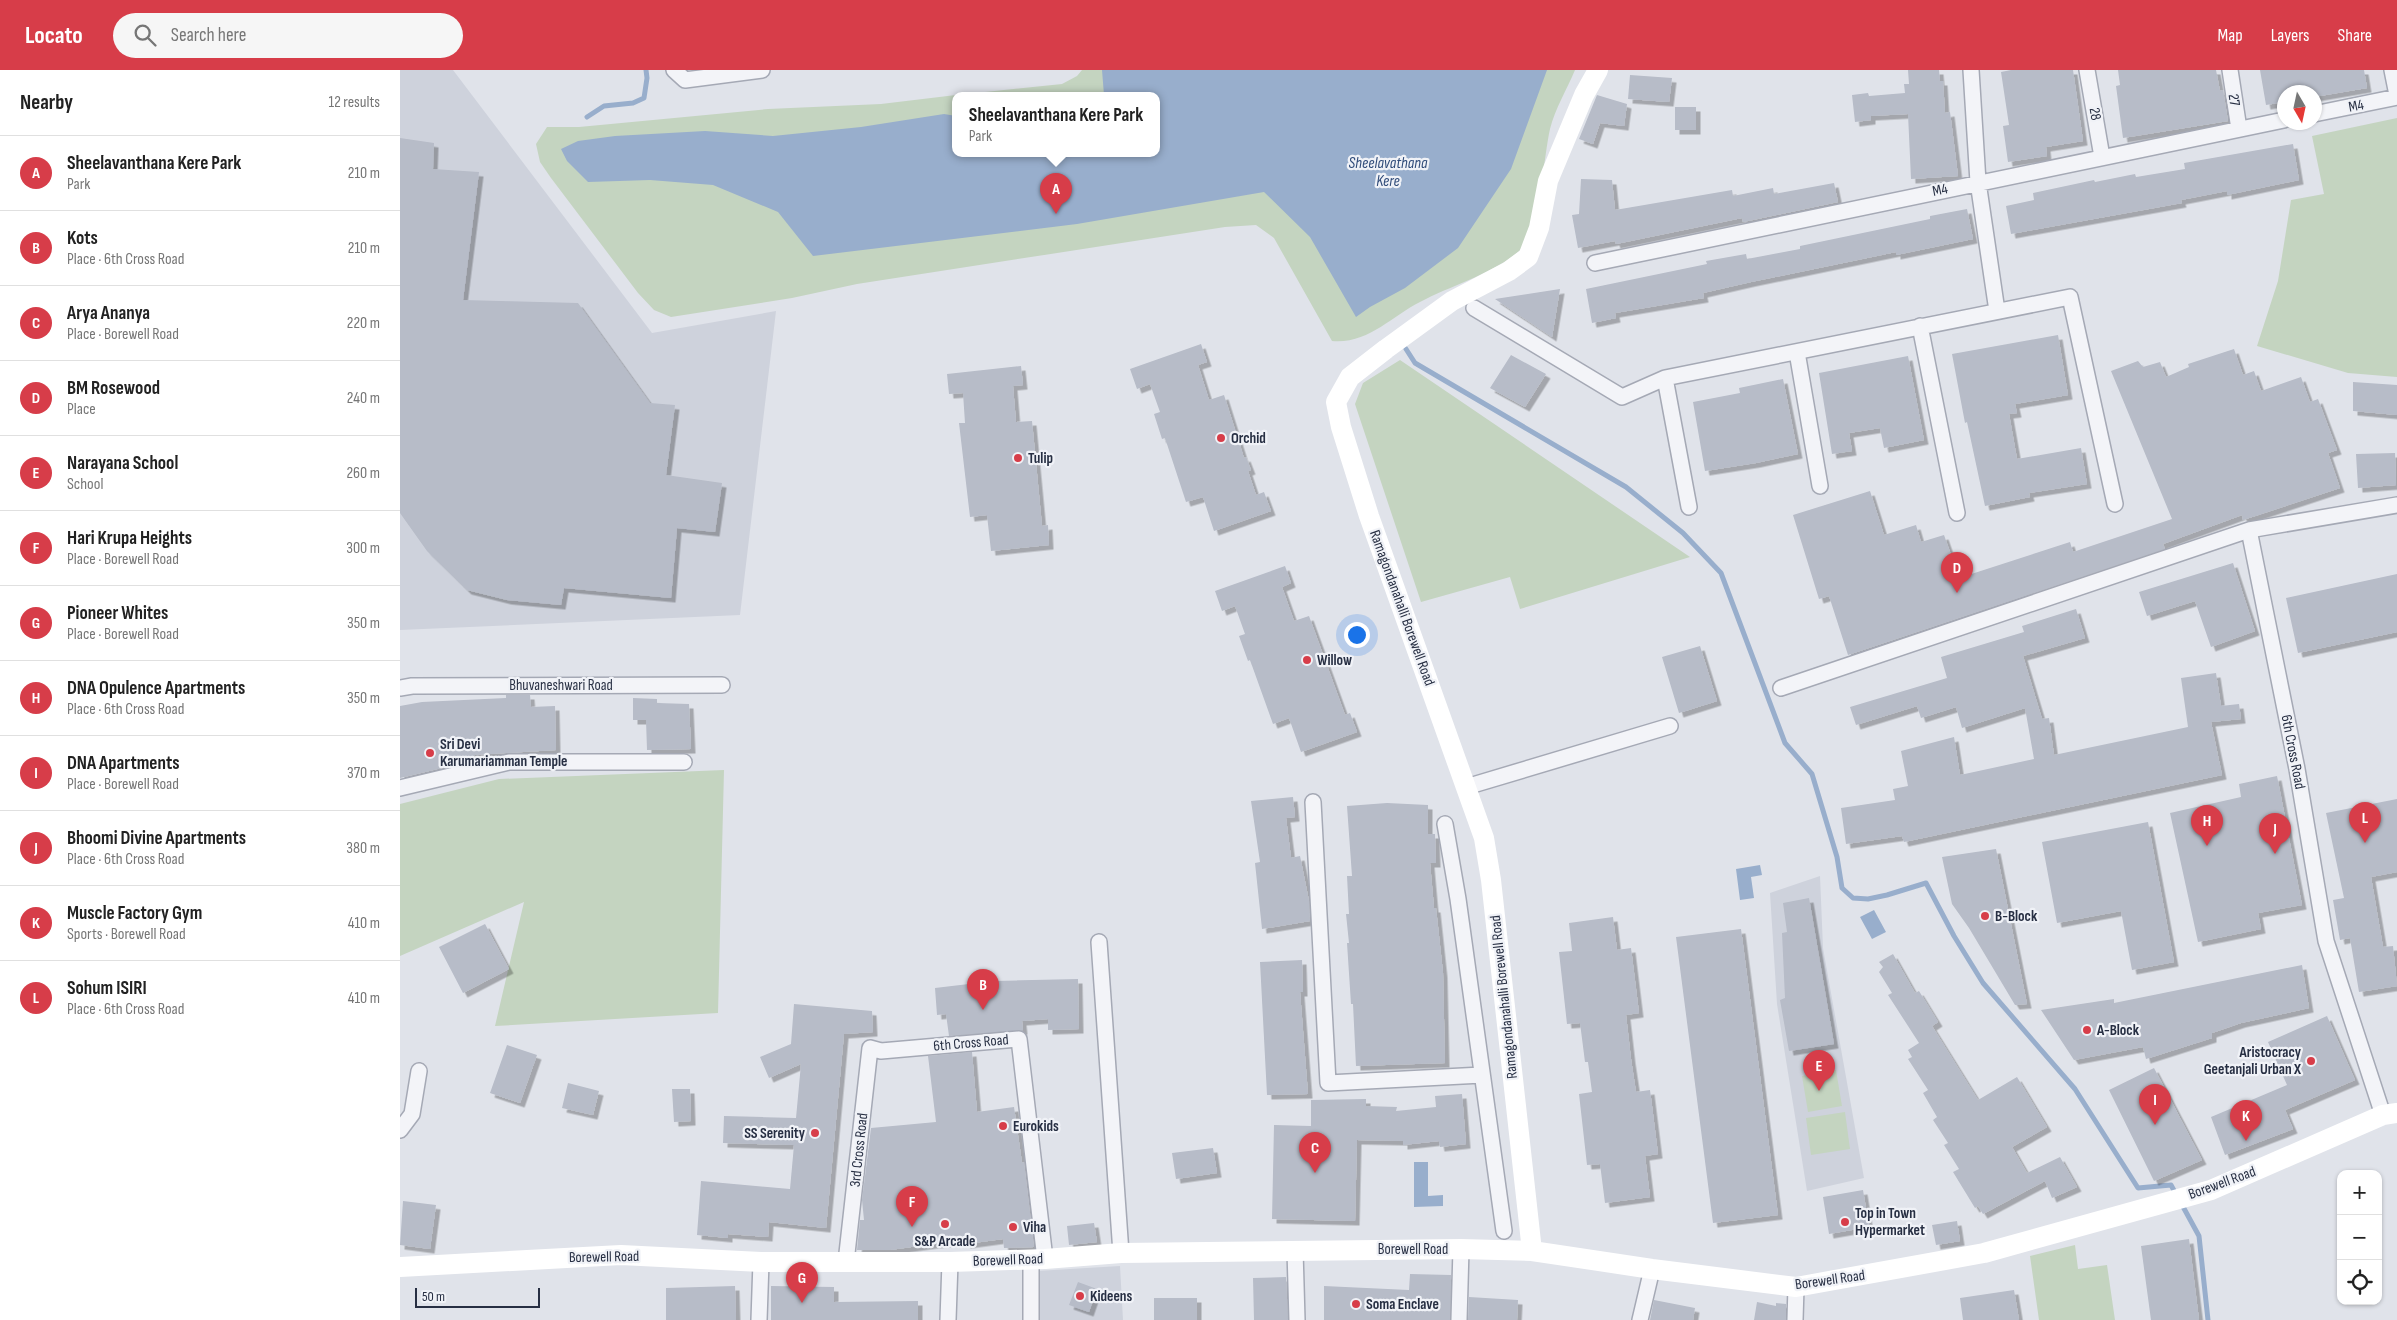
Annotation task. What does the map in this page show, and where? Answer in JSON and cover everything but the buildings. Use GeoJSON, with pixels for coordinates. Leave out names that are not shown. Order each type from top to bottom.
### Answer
{"type":"FeatureCollection","features":[{"type":"Feature","properties":{"kind":"street"},"geometry":{"type":"LineString","coordinates":[[674,70],[685,80],[762,70]]}},
{"type":"Feature","properties":{"kind":"street","name":"Ramagondanahalli Borewell Road"},"geometry":{"type":"LineString","coordinates":[[1532,1251],[1491,880],[1484,838],[1369,516],[1341,427],[1336,402],[1350,377],[1386,349],[1452,301],[1509,271],[1528,257],[1539,228],[1548,181],[1584,95],[1598,70]]}},
{"type":"Feature","properties":{"kind":"street"},"geometry":{"type":"LineString","coordinates":[[1971,70],[1978,182],[1997,311]]}},
{"type":"Feature","properties":{"kind":"street","name":"28"},"geometry":{"type":"LineString","coordinates":[[2087,70],[2102,157]]}},
{"type":"Feature","properties":{"kind":"street","name":"27"},"geometry":{"type":"LineString","coordinates":[[2230,70],[2239,129]]}},
{"type":"Feature","properties":{"kind":"street"},"geometry":{"type":"LineString","coordinates":[[2392,70],[2397,96]]}},
{"type":"Feature","properties":{"kind":"street","name":"M4"},"geometry":{"type":"LineString","coordinates":[[2322,112],[2397,96]]}},
{"type":"Feature","properties":{"kind":"street","name":"M4"},"geometry":{"type":"LineString","coordinates":[[1595,263],[2277,121]]}},
{"type":"Feature","properties":{"kind":"street"},"geometry":{"type":"LineString","coordinates":[[1474,308],[1622,397],[1665,378],[2070,297],[2115,504]]}},
{"type":"Feature","properties":{"kind":"street"},"geometry":{"type":"LineString","coordinates":[[1920,326],[1957,513]]}},
{"type":"Feature","properties":{"kind":"street"},"geometry":{"type":"LineString","coordinates":[[1797,352],[1820,486]]}},
{"type":"Feature","properties":{"kind":"street"},"geometry":{"type":"LineString","coordinates":[[1665,378],[1689,507]]}},
{"type":"Feature","properties":{"kind":"street"},"geometry":{"type":"LineString","coordinates":[[1781,688],[2249,530],[2397,505]]}},
{"type":"Feature","properties":{"kind":"street","name":"6th Cross Road"},"geometry":{"type":"LineString","coordinates":[[2249,530],[2297,769],[2326,941],[2390,1114]]}},
{"type":"Feature","properties":{"kind":"street","name":"Bhuvaneshwari Road"},"geometry":{"type":"LineString","coordinates":[[400,688],[421,686],[722,685]]}},
{"type":"Feature","properties":{"kind":"street"},"geometry":{"type":"LineString","coordinates":[[1466,787],[1670,726]]}},
{"type":"Feature","properties":{"kind":"street"},"geometry":{"type":"LineString","coordinates":[[400,788],[509,762],[684,762]]}},
{"type":"Feature","properties":{"kind":"street"},"geometry":{"type":"LineString","coordinates":[[1313,802],[1328,1083],[1482,1075]]}},
{"type":"Feature","properties":{"kind":"street"},"geometry":{"type":"LineString","coordinates":[[1444,824],[1458,900],[1504,1231]]}},
{"type":"Feature","properties":{"kind":"street"},"geometry":{"type":"LineString","coordinates":[[1099,942],[1121,1253]]}},
{"type":"Feature","properties":{"kind":"street","name":"6th Cross Road"},"geometry":{"type":"LineString","coordinates":[[880,1051],[1019,1039],[1038,1259]]}},
{"type":"Feature","properties":{"kind":"street","name":"3rd Cross Road"},"geometry":{"type":"LineString","coordinates":[[846,1262],[870,1048],[880,1051]]}},
{"type":"Feature","properties":{"kind":"street"},"geometry":{"type":"LineString","coordinates":[[400,1130],[412,1114],[419,1071]]}},
{"type":"Feature","properties":{"kind":"street","name":"Borewell Road"},"geometry":{"type":"LineString","coordinates":[[400,1267],[621,1255],[761,1262],[950,1262],[1038,1259],[1121,1253],[1461,1249],[1532,1251],[1652,1269],[1796,1287],[1984,1253],[2195,1195],[2211,1190],[2390,1114]]}},
{"type":"Feature","properties":{"kind":"street"},"geometry":{"type":"LineString","coordinates":[[1459,1320],[1461,1249]]}},
{"type":"Feature","properties":{"kind":"street"},"geometry":{"type":"LineString","coordinates":[[1295,1250],[1297,1320]]}},
{"type":"Feature","properties":{"kind":"street"},"geometry":{"type":"LineString","coordinates":[[1031,1320],[1038,1259]]}},
{"type":"Feature","properties":{"kind":"street"},"geometry":{"type":"LineString","coordinates":[[759,1320],[761,1262]]}},
{"type":"Feature","properties":{"kind":"street"},"geometry":{"type":"LineString","coordinates":[[948,1320],[950,1262]]}},
{"type":"Feature","properties":{"kind":"street"},"geometry":{"type":"LineString","coordinates":[[1640,1320],[1652,1269]]}},
{"type":"Feature","properties":{"kind":"street"},"geometry":{"type":"LineString","coordinates":[[1795,1320],[1796,1287]]}},
{"type":"Feature","properties":{"kind":"shaded area"},"geometry":{"type":"Polygon","coordinates":[[[400,70],[453,70],[652,333],[776,311],[740,615],[400,630],[400,70]]]}},
{"type":"Feature","properties":{"kind":"shaded area"},"geometry":{"type":"Polygon","coordinates":[[[1820,876],[1823,948],[1864,1178],[1807,1191],[1777,1004],[1770,893],[1820,876]]]}},
{"type":"Feature","properties":{"kind":"shaded area","name":"Kideens"},"geometry":{"type":"Polygon","coordinates":[[[1120,1266],[1123,1320],[1040,1320],[1037,1271],[1120,1266]]]}},
{"type":"Feature","properties":{"kind":"green space","name":"Sheelavathana Kere"},"geometry":{"type":"Polygon","coordinates":[[[1082,70],[1575,70],[1552,122],[1536,213],[1525,243],[1518,252],[1496,267],[1409,308],[1368,334],[1345,341],[1332,341],[1274,238],[1256,225],[1225,227],[857,284],[792,298],[671,317],[654,310],[638,293],[540,162],[536,144],[547,127],[579,127],[768,109],[881,104],[952,95],[952,157],[1160,157],[1160,92],[986,92],[1062,84],[1077,76],[1082,70]]]}},
{"type":"Feature","properties":{"kind":"green space"},"geometry":{"type":"Polygon","coordinates":[[[2397,118],[2397,377],[2348,373],[2257,346],[2278,281],[2291,200],[2324,194],[2312,136],[2397,118]]]}},
{"type":"Feature","properties":{"kind":"green space"},"geometry":{"type":"Polygon","coordinates":[[[1400,360],[1690,557],[1520,609],[1510,577],[1421,602],[1355,404],[1363,383],[1400,360]]]}},
{"type":"Feature","properties":{"kind":"green space"},"geometry":{"type":"Polygon","coordinates":[[[724,770],[718,1013],[495,1026],[524,902],[400,956],[400,804],[499,779],[724,770]]]}},
{"type":"Feature","properties":{"kind":"green space"},"geometry":{"type":"Polygon","coordinates":[[[1836,1070],[1842,1106],[1808,1112],[1802,1076],[1836,1070]]]}},
{"type":"Feature","properties":{"kind":"green space"},"geometry":{"type":"Polygon","coordinates":[[[1845,1112],[1850,1149],[1811,1155],[1806,1118],[1845,1112]]]}},
{"type":"Feature","properties":{"kind":"green space"},"geometry":{"type":"Polygon","coordinates":[[[2075,1245],[2078,1269],[2107,1265],[2115,1320],[2039,1320],[2030,1256],[2075,1245]]]}},
{"type":"Feature","properties":{"kind":"water","name":"Sheelavathana Kere"},"geometry":{"type":"Polygon","coordinates":[[[1102,70],[1547,70],[1511,169],[1458,248],[1405,288],[1356,317],[1310,237],[1264,192],[1077,224],[813,256],[778,212],[713,185],[650,180],[588,182],[567,161],[561,149],[578,141],[615,136],[705,131],[773,136],[861,127],[944,114],[952,115],[952,157],[1160,157],[1160,92],[1104,92],[1102,70]]]}},
{"type":"Feature","properties":{"kind":"water"},"geometry":{"type":"Polygon","coordinates":[[[1760,865],[1762,875],[1751,877],[1754,898],[1740,900],[1736,869],[1760,865]]]}},
{"type":"Feature","properties":{"kind":"water"},"geometry":{"type":"Polygon","coordinates":[[[1874,910],[1886,932],[1872,939],[1860,917],[1874,910]]]}},
{"type":"Feature","properties":{"kind":"water"},"geometry":{"type":"Polygon","coordinates":[[[1414,1162],[1428,1162],[1428,1196],[1443,1195],[1443,1206],[1414,1207],[1414,1162]]]}},
{"type":"Feature","properties":{"kind":"waterway"},"geometry":{"type":"LineString","coordinates":[[587,117],[604,106],[633,103],[644,98],[647,78],[646,70]]}},
{"type":"Feature","properties":{"kind":"waterway"},"geometry":{"type":"LineString","coordinates":[[1406,349],[1415,363],[1626,487],[1683,533],[1721,573],[1785,743],[1812,774],[1837,857],[1842,888],[1853,898],[1868,899],[1926,883],[1954,936],[1983,983],[2075,1089],[2138,1188],[2171,1185],[2177,1196]]}},
{"type":"Feature","properties":{"kind":"waterway"},"geometry":{"type":"LineString","coordinates":[[2181,1203],[2199,1236],[2208,1320]]}},
{"type":"Feature","properties":{"kind":"place","name":"Sheelavanthana Kere Park"},"geometry":{"type":"Point","coordinates":[1056,214]}},
{"type":"Feature","properties":{"kind":"place","name":"Orchid"},"geometry":{"type":"Point","coordinates":[1221,438]}},
{"type":"Feature","properties":{"kind":"place","name":"Tulip"},"geometry":{"type":"Point","coordinates":[1018,458]}},
{"type":"Feature","properties":{"kind":"place","name":"BM Rosewood"},"geometry":{"type":"Point","coordinates":[1957,593]}},
{"type":"Feature","properties":{"kind":"place","name":"Willow"},"geometry":{"type":"Point","coordinates":[1307,660]}},
{"type":"Feature","properties":{"kind":"place","name":"Sri Devi Karumariamman Temple"},"geometry":{"type":"Point","coordinates":[430,753]}},
{"type":"Feature","properties":{"kind":"place","name":"Sohum ISIRI"},"geometry":{"type":"Point","coordinates":[2365,843]}},
{"type":"Feature","properties":{"kind":"place","name":"DNA Opulence Apartments"},"geometry":{"type":"Point","coordinates":[2207,846]}},
{"type":"Feature","properties":{"kind":"place","name":"Bhoomi Divine Apartments"},"geometry":{"type":"Point","coordinates":[2275,854]}},
{"type":"Feature","properties":{"kind":"place","name":"B-Block"},"geometry":{"type":"Point","coordinates":[1985,916]}},
{"type":"Feature","properties":{"kind":"place","name":"Kots"},"geometry":{"type":"Point","coordinates":[983,1010]}},
{"type":"Feature","properties":{"kind":"place","name":"A-Block"},"geometry":{"type":"Point","coordinates":[2087,1030]}},
{"type":"Feature","properties":{"kind":"place","name":"Aristocracy Geetanjali Urban X"},"geometry":{"type":"Point","coordinates":[2311,1061]}},
{"type":"Feature","properties":{"kind":"place","name":"Narayana School"},"geometry":{"type":"Point","coordinates":[1819,1091]}},
{"type":"Feature","properties":{"kind":"place","name":"DNA Apartments"},"geometry":{"type":"Point","coordinates":[2155,1125]}},
{"type":"Feature","properties":{"kind":"place","name":"Eurokids"},"geometry":{"type":"Point","coordinates":[1003,1126]}},
{"type":"Feature","properties":{"kind":"place","name":"SS Serenity"},"geometry":{"type":"Point","coordinates":[815,1133]}},
{"type":"Feature","properties":{"kind":"place","name":"Muscle Factory Gym"},"geometry":{"type":"Point","coordinates":[2246,1141]}},
{"type":"Feature","properties":{"kind":"place","name":"Arya Ananya"},"geometry":{"type":"Point","coordinates":[1315,1173]}},
{"type":"Feature","properties":{"kind":"place","name":"Top in Town Hypermarket"},"geometry":{"type":"Point","coordinates":[1845,1222]}},
{"type":"Feature","properties":{"kind":"place","name":"S&P Arcade"},"geometry":{"type":"Point","coordinates":[945,1224]}},
{"type":"Feature","properties":{"kind":"place","name":"Hari Krupa Heights"},"geometry":{"type":"Point","coordinates":[912,1227]}},
{"type":"Feature","properties":{"kind":"place","name":"Viha"},"geometry":{"type":"Point","coordinates":[1013,1227]}},
{"type":"Feature","properties":{"kind":"place","name":"Kideens"},"geometry":{"type":"Point","coordinates":[1080,1296]}},
{"type":"Feature","properties":{"kind":"place","name":"Pioneer Whites"},"geometry":{"type":"Point","coordinates":[802,1303]}},
{"type":"Feature","properties":{"kind":"place","name":"Soma Enclave"},"geometry":{"type":"Point","coordinates":[1356,1304]}}]}
